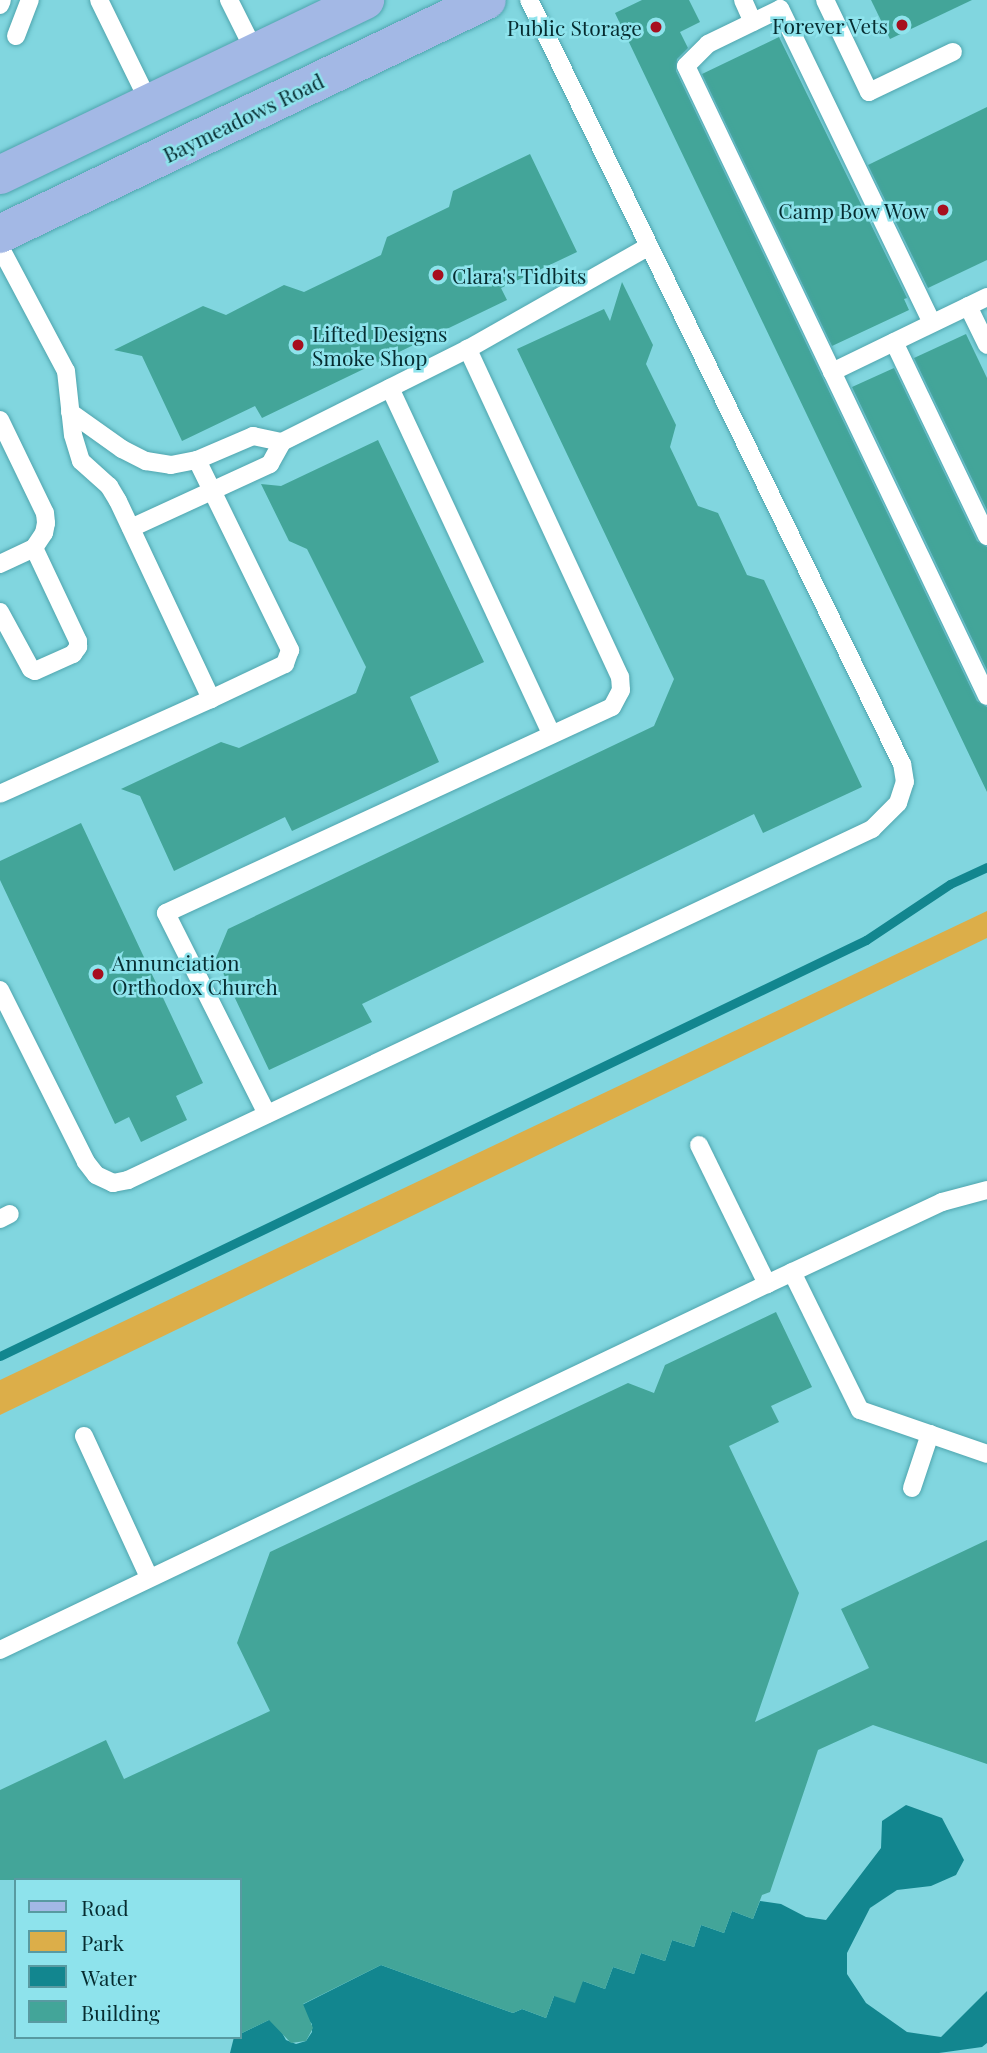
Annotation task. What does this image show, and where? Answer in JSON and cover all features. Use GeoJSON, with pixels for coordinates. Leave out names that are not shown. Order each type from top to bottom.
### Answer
{"type":"FeatureCollection","features":[{"type":"Feature","properties":{"kind":"main road"},"geometry":{"type":"LineString","coordinates":[[0,174],[365,0]]}},
{"type":"Feature","properties":{"kind":"main road","name":"Baymeadows Road"},"geometry":{"type":"LineString","coordinates":[[0,234],[487,0]]}},
{"type":"Feature","properties":{"kind":"lane"},"geometry":{"type":"LineString","coordinates":[[0,5],[2,0]]}},
{"type":"Feature","properties":{"kind":"lane"},"geometry":{"type":"LineString","coordinates":[[16,36],[30,0]]}},
{"type":"Feature","properties":{"kind":"lane"},"geometry":{"type":"LineString","coordinates":[[99,0],[149,102]]}},
{"type":"Feature","properties":{"kind":"lane"},"geometry":{"type":"LineString","coordinates":[[229,0],[255,52]]}},
{"type":"Feature","properties":{"kind":"lane"},"geometry":{"type":"LineString","coordinates":[[0,990],[86,1162],[96,1175],[113,1183],[128,1180],[872,829],[888,817],[898,803],[905,782],[902,764],[529,0]]}},
{"type":"Feature","properties":{"kind":"lane"},"geometry":{"type":"LineString","coordinates":[[743,0],[753,22]]}},
{"type":"Feature","properties":{"kind":"lane"},"geometry":{"type":"LineString","coordinates":[[825,0],[869,92],[953,51]]}},
{"type":"Feature","properties":{"kind":"lane"},"geometry":{"type":"LineString","coordinates":[[932,323],[780,9],[708,44],[685,66],[987,696]]}},
{"type":"Feature","properties":{"kind":"lane"},"geometry":{"type":"LineString","coordinates":[[131,528],[270,464],[282,442],[468,349],[649,246]]}},
{"type":"Feature","properties":{"kind":"lane"},"geometry":{"type":"LineString","coordinates":[[0,247],[66,371],[72,435],[81,461],[109,486],[211,699]]}},
{"type":"Feature","properties":{"kind":"lane"},"geometry":{"type":"LineString","coordinates":[[832,372],[987,297]]}},
{"type":"Feature","properties":{"kind":"lane"},"geometry":{"type":"LineString","coordinates":[[968,306],[987,345]]}},
{"type":"Feature","properties":{"kind":"lane"},"geometry":{"type":"LineString","coordinates":[[894,342],[987,536]]}},
{"type":"Feature","properties":{"kind":"lane"},"geometry":{"type":"LineString","coordinates":[[267,1114],[166,913],[612,706],[621,690],[620,677],[468,349]]}},
{"type":"Feature","properties":{"kind":"lane"},"geometry":{"type":"LineString","coordinates":[[390,388],[551,734]]}},
{"type":"Feature","properties":{"kind":"lane"},"geometry":{"type":"LineString","coordinates":[[70,412],[122,449],[146,461],[170,465],[197,460],[253,436],[282,442]]}},
{"type":"Feature","properties":{"kind":"lane"},"geometry":{"type":"LineString","coordinates":[[0,420],[45,513],[44,533],[34,548],[0,564]]}},
{"type":"Feature","properties":{"kind":"lane"},"geometry":{"type":"LineString","coordinates":[[0,794],[285,664],[290,650],[197,460]]}},
{"type":"Feature","properties":{"kind":"lane"},"geometry":{"type":"LineString","coordinates":[[0,611],[31,669],[35,671],[73,654],[78,647],[78,640],[34,548]]}},
{"type":"Feature","properties":{"kind":"lane"},"geometry":{"type":"LineString","coordinates":[[699,1145],[767,1284]]}},
{"type":"Feature","properties":{"kind":"lane"},"geometry":{"type":"LineString","coordinates":[[0,1650],[942,1202],[987,1190]]}},
{"type":"Feature","properties":{"kind":"lane"},"geometry":{"type":"LineString","coordinates":[[792,1272],[860,1410],[987,1454]]}},
{"type":"Feature","properties":{"kind":"lane"},"geometry":{"type":"LineString","coordinates":[[912,1488],[930,1434]]}},
{"type":"Feature","properties":{"kind":"lane"},"geometry":{"type":"LineString","coordinates":[[84,1436],[149,1577]]}},
{"type":"Feature","properties":{"kind":"green space"},"geometry":{"type":"Polygon","coordinates":[[[987,911],[987,938],[0,1415],[0,1380],[987,911]]]}},
{"type":"Feature","properties":{"kind":"water"},"geometry":{"type":"Polygon","coordinates":[[[906,1805],[942,1818],[964,1860],[956,1875],[931,1886],[897,1890],[870,1908],[847,1953],[847,1974],[866,2003],[907,2032],[941,2037],[987,1991],[987,2043],[982,2047],[939,2053],[230,2053],[234,2039],[242,2039],[242,2033],[281,2014],[281,2031],[286,2040],[296,2044],[306,2041],[312,2032],[312,2024],[296,2008],[381,1965],[513,2013],[522,2009],[546,2018],[554,1996],[583,1981],[605,1989],[613,1967],[634,1974],[641,1953],[665,1961],[672,1940],[694,1947],[701,1925],[724,1933],[732,1911],[753,1919],[760,1901],[781,1904],[806,1917],[826,1920],[881,1848],[882,1821],[906,1805]]]}},
{"type":"Feature","properties":{"kind":"building"},"geometry":{"type":"Polygon","coordinates":[[[642,0],[689,0],[700,22],[680,32],[688,48],[677,59],[676,71],[977,701],[987,707],[987,792],[615,13],[642,0]]]}},
{"type":"Feature","properties":{"kind":"building","name":"Forever Vets"},"geometry":{"type":"Polygon","coordinates":[[[871,0],[972,0],[890,39],[871,0]]]}},
{"type":"Feature","properties":{"kind":"building"},"geometry":{"type":"Polygon","coordinates":[[[779,37],[907,298],[904,299],[909,310],[832,346],[702,74],[779,37]]]}},
{"type":"Feature","properties":{"kind":"building","name":"Camp Bow Wow"},"geometry":{"type":"Polygon","coordinates":[[[987,107],[987,260],[928,288],[868,165],[987,107]]]}},
{"type":"Feature","properties":{"kind":"building"},"geometry":{"type":"Polygon","coordinates":[[[530,154],[577,252],[501,288],[507,300],[262,418],[255,406],[182,441],[142,356],[114,350],[203,306],[226,315],[284,285],[304,292],[381,255],[387,237],[449,207],[453,191],[530,154]]]}},
{"type":"Feature","properties":{"kind":"building"},"geometry":{"type":"Polygon","coordinates":[[[622,282],[653,345],[646,364],[676,425],[670,447],[698,506],[718,513],[747,575],[764,580],[862,787],[763,833],[754,814],[362,1004],[372,1022],[269,1070],[216,958],[228,929],[654,726],[674,679],[517,349],[604,309],[610,321],[622,282]]]}},
{"type":"Feature","properties":{"kind":"building"},"geometry":{"type":"Polygon","coordinates":[[[966,334],[987,378],[987,510],[914,358],[966,334]]]}},
{"type":"Feature","properties":{"kind":"building"},"geometry":{"type":"Polygon","coordinates":[[[894,368],[977,541],[987,547],[987,670],[852,387],[894,368]]]}},
{"type":"Feature","properties":{"kind":"building"},"geometry":{"type":"Polygon","coordinates":[[[378,440],[484,662],[410,697],[439,762],[292,831],[285,817],[174,871],[140,796],[121,789],[221,742],[239,748],[356,693],[366,667],[307,549],[289,541],[261,484],[281,486],[378,440]]]}},
{"type":"Feature","properties":{"kind":"building"},"geometry":{"type":"Polygon","coordinates":[[[81,823],[203,1083],[176,1096],[187,1120],[141,1142],[129,1117],[115,1124],[0,880],[0,861],[81,823]]]}},
{"type":"Feature","properties":{"kind":"building"},"geometry":{"type":"Polygon","coordinates":[[[776,1312],[812,1387],[771,1406],[779,1422],[729,1446],[799,1593],[755,1722],[869,1668],[841,1609],[987,1540],[987,1764],[873,1725],[818,1750],[770,1892],[762,1895],[753,1919],[732,1911],[724,1933],[701,1925],[694,1947],[672,1940],[665,1961],[641,1953],[634,1974],[613,1967],[605,1989],[583,1981],[575,2003],[554,1996],[546,2018],[522,2009],[513,2013],[381,1965],[303,2004],[313,2028],[306,2041],[291,2043],[269,2020],[242,2033],[242,1878],[0,1880],[0,1790],[106,1740],[124,1779],[270,1711],[237,1643],[270,1552],[628,1383],[654,1393],[665,1365],[776,1312]]]}},
{"type":"Feature","properties":{"kind":"waterway"},"geometry":{"type":"LineString","coordinates":[[0,1356],[866,940],[950,884],[987,867]]}},
{"type":"Feature","properties":{"kind":"place","name":"Forever Vets"},"geometry":{"type":"Point","coordinates":[902,25]}},
{"type":"Feature","properties":{"kind":"place","name":"Public Storage"},"geometry":{"type":"Point","coordinates":[656,27]}},
{"type":"Feature","properties":{"kind":"place","name":"Camp Bow Wow"},"geometry":{"type":"Point","coordinates":[943,210]}},
{"type":"Feature","properties":{"kind":"place","name":"Clara's Tidbits"},"geometry":{"type":"Point","coordinates":[438,275]}},
{"type":"Feature","properties":{"kind":"place","name":"Lifted Designs Smoke Shop"},"geometry":{"type":"Point","coordinates":[298,345]}},
{"type":"Feature","properties":{"kind":"place","name":"Annunciation Orthodox Church"},"geometry":{"type":"Point","coordinates":[98,974]}}]}
